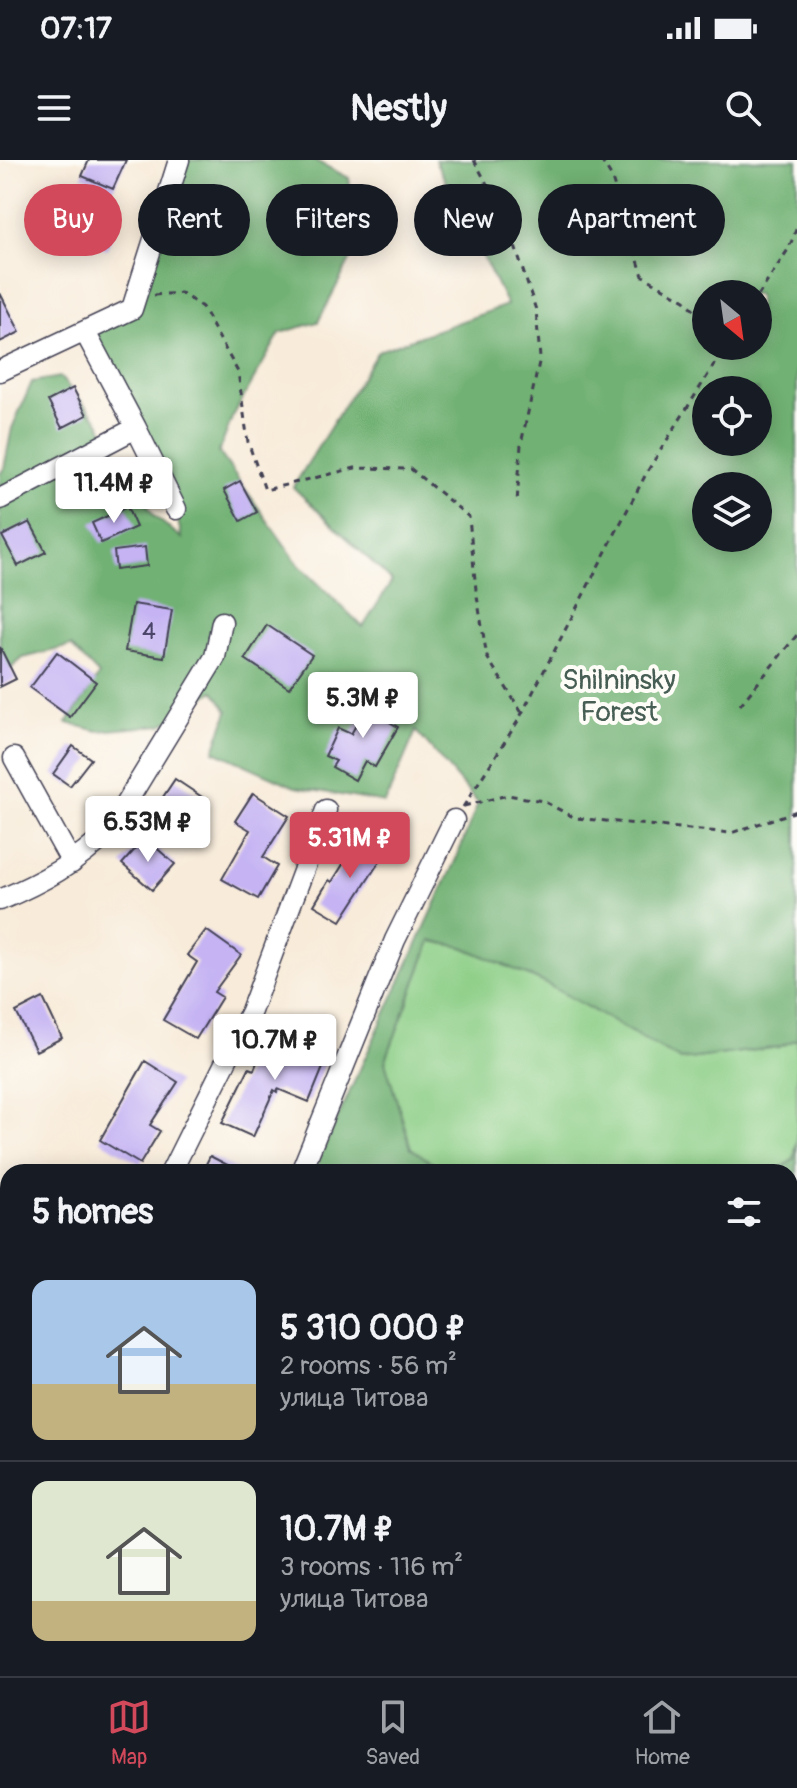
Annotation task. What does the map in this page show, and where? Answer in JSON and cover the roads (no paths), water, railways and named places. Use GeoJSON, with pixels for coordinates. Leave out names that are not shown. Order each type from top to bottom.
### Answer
{"type":"FeatureCollection","features":[{"type":"Feature","properties":{"kind":"street"},"geometry":{"type":"LineString","coordinates":[[0,371],[132,309],[179,160]]}},
{"type":"Feature","properties":{"kind":"street"},"geometry":{"type":"LineString","coordinates":[[85,332],[176,509]]}},
{"type":"Feature","properties":{"kind":"street"},"geometry":{"type":"LineString","coordinates":[[0,499],[136,428]]}},
{"type":"Feature","properties":{"kind":"street"},"geometry":{"type":"LineString","coordinates":[[0,900],[72,863],[90,851],[109,831],[215,657],[222,622]]}},
{"type":"Feature","properties":{"kind":"street"},"geometry":{"type":"LineString","coordinates":[[14,758],[72,863]]}},
{"type":"Feature","properties":{"kind":"street"},"geometry":{"type":"LineString","coordinates":[[175,1164],[251,1011],[326,810]]}},
{"type":"Feature","properties":{"kind":"street"},"geometry":{"type":"LineString","coordinates":[[304,1164],[395,940],[459,813]]}},
{"type":"Feature","properties":{"kind":"park label","name":"Shilninsky Forest"},"geometry":{"type":"Point","coordinates":[619,695]}}]}
